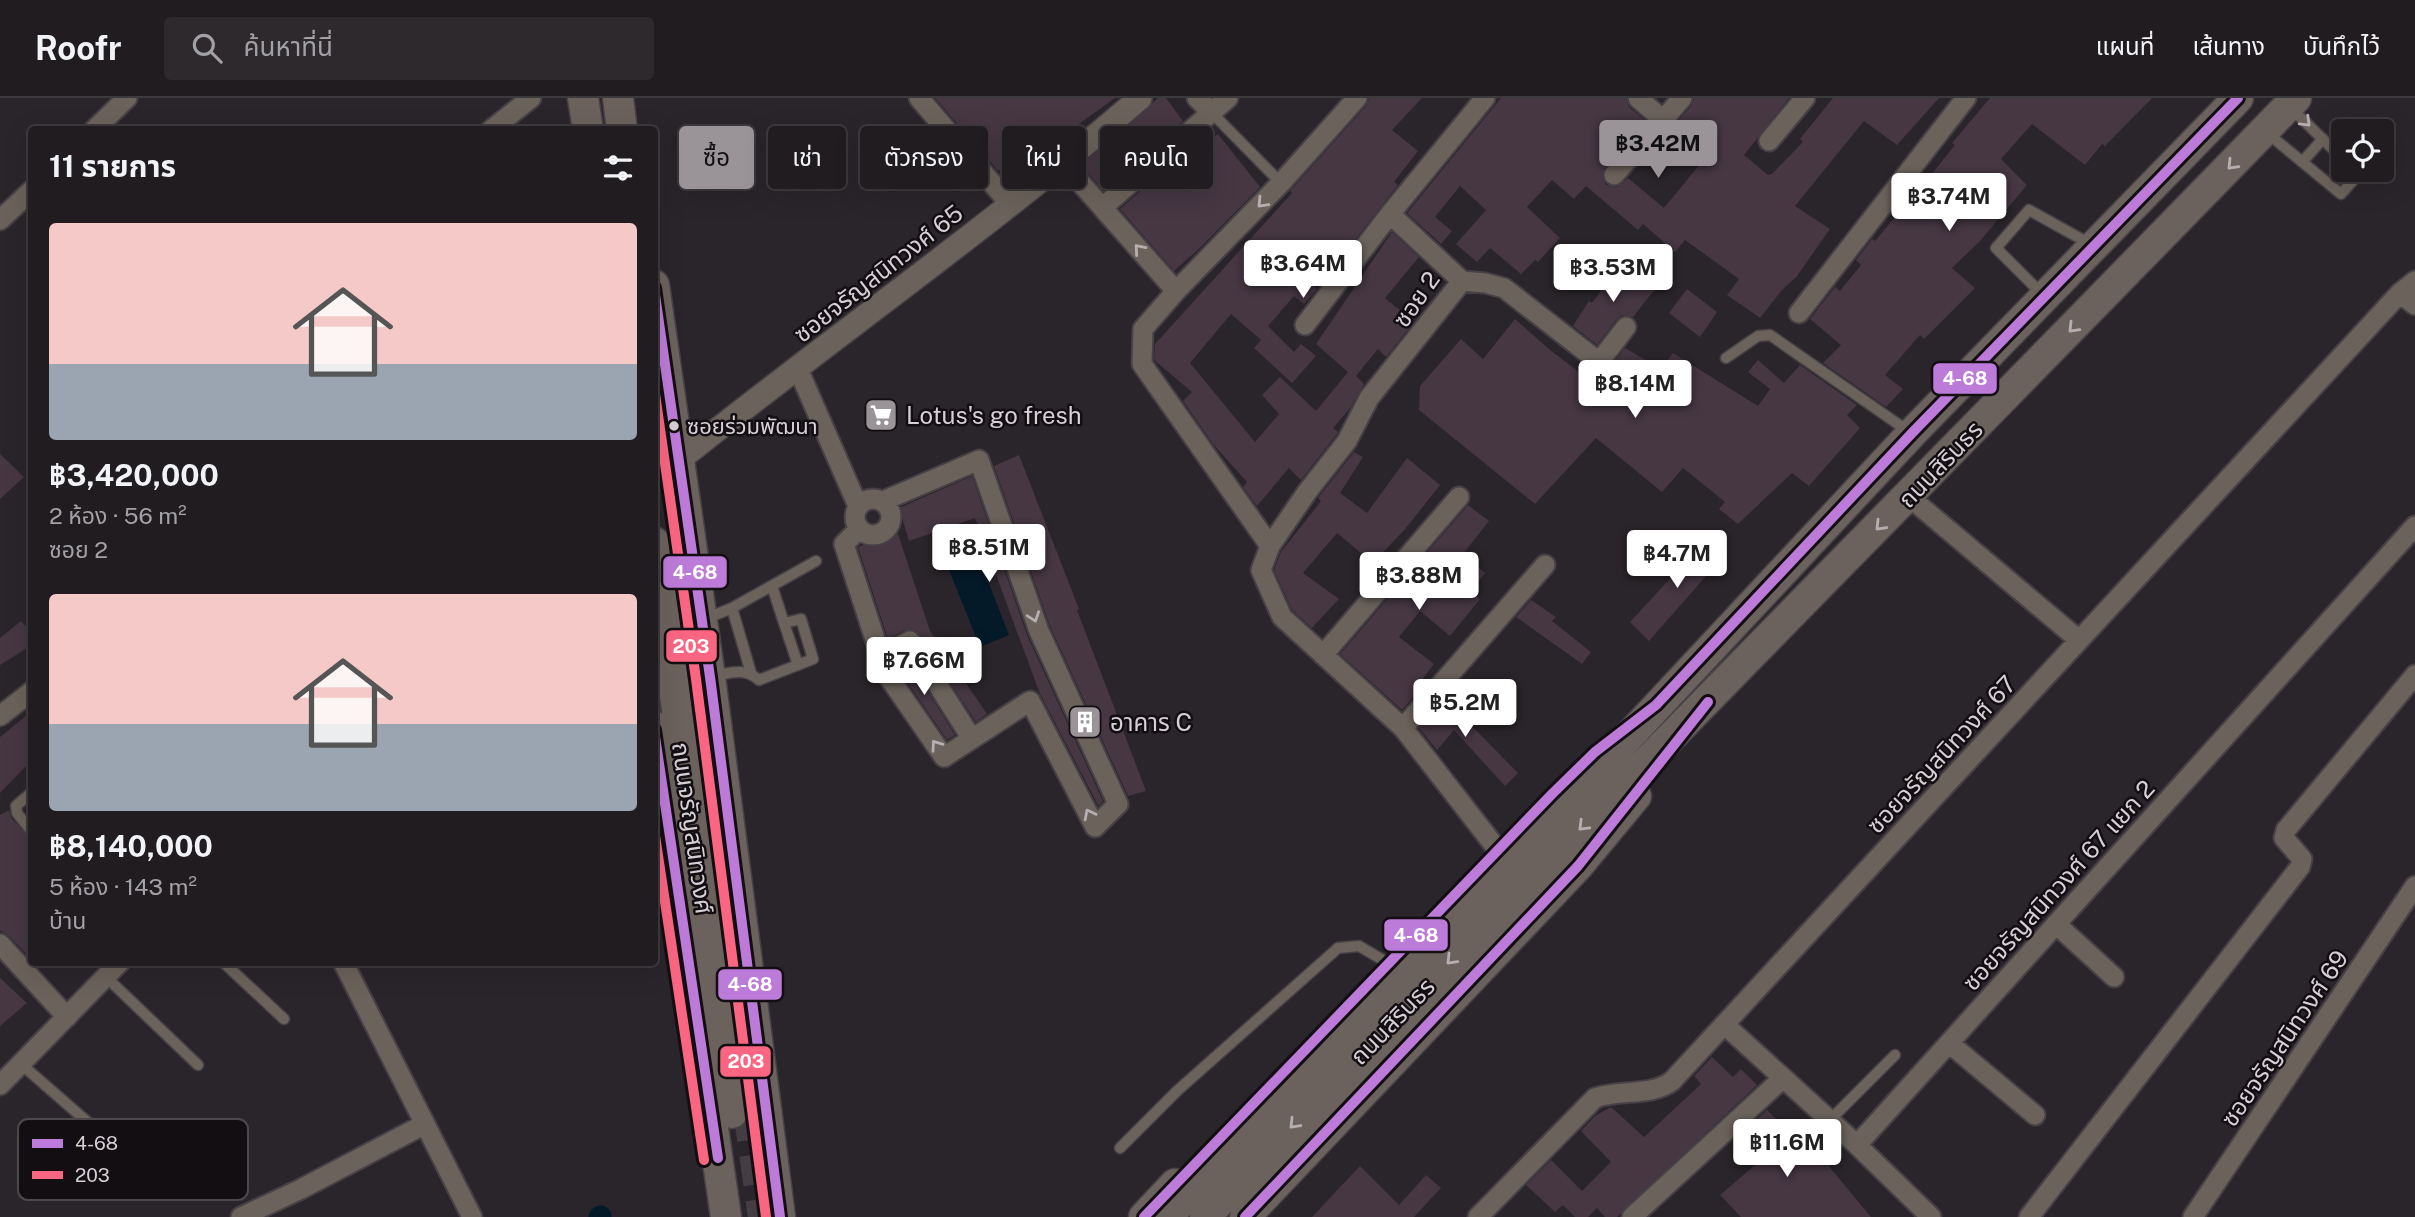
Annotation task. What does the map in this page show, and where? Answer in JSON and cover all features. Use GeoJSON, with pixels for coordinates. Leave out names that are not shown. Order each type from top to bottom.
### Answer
{"type":"FeatureCollection","features":[{"type":"Feature","properties":{"kind":"main road"},"geometry":{"type":"LineString","coordinates":[[583,98],[587,126]]}},
{"type":"Feature","properties":{"kind":"main road"},"geometry":{"type":"LineString","coordinates":[[618,98],[622,126]]}},
{"type":"Feature","properties":{"kind":"main road","name":"ถนนสิรินธร"},"geometry":{"type":"LineString","coordinates":[[1167,1217],[1490,901],[1702,709],[2292,102]]}},
{"type":"Feature","properties":{"kind":"main road","name":"ถนนสิรินธร"},"geometry":{"type":"LineString","coordinates":[[1205,1217],[1490,901],[1656,705],[1912,433],[2094,247],[2225,103]]}},
{"type":"Feature","properties":{"kind":"main road","name":"ถนนจรัญสนิทวงศ์"},"geometry":{"type":"LineString","coordinates":[[658,313],[710,677],[780,1217]]}},
{"type":"Feature","properties":{"kind":"main road","name":"ถนนจรัญสนิทวงศ์"},"geometry":{"type":"LineString","coordinates":[[658,451],[740,1112],[658,569]]}},
{"type":"Feature","properties":{"kind":"main road","name":"ถนนสิรินธร"},"geometry":{"type":"LineString","coordinates":[[1144,1217],[1497,849],[1595,752],[1656,705]]}},
{"type":"Feature","properties":{"kind":"main road","name":"ถนนสิรินธร"},"geometry":{"type":"LineString","coordinates":[[1245,1217],[1578,866],[1702,709]]}},
{"type":"Feature","properties":{"kind":"main road","name":"ถนนจรัญสนิทวงศ์"},"geometry":{"type":"LineString","coordinates":[[658,754],[698,1037],[729,1209]]}},
{"type":"Feature","properties":{"kind":"main road"},"geometry":{"type":"LineString","coordinates":[[756,1217],[768,1205],[773,1195],[775,1173]]}},
{"type":"Feature","properties":{"kind":"street"},"geometry":{"type":"LineString","coordinates":[[98,126],[127,98]]}},
{"type":"Feature","properties":{"kind":"street"},"geometry":{"type":"LineString","coordinates":[[496,126],[531,98]]}},
{"type":"Feature","properties":{"kind":"street"},"geometry":{"type":"LineString","coordinates":[[919,98],[1010,204]]}},
{"type":"Feature","properties":{"kind":"street","name":"ซอยจรัญสนิทวงศ์ 65"},"geometry":{"type":"LineString","coordinates":[[1086,144],[1140,98]]}},
{"type":"Feature","properties":{"kind":"street"},"geometry":{"type":"LineString","coordinates":[[1197,98],[1212,113]]}},
{"type":"Feature","properties":{"kind":"street"},"geometry":{"type":"LineString","coordinates":[[1103,207],[1228,98]]}},
{"type":"Feature","properties":{"kind":"street"},"geometry":{"type":"LineString","coordinates":[[1357,98],[1143,329],[1142,364],[1270,546],[1262,570],[1282,617],[1403,729],[1497,849]]}},
{"type":"Feature","properties":{"kind":"street"},"geometry":{"type":"LineString","coordinates":[[1305,324],[1485,98]]}},
{"type":"Feature","properties":{"kind":"street"},"geometry":{"type":"LineString","coordinates":[[1638,98],[1662,120]]}},
{"type":"Feature","properties":{"kind":"street"},"geometry":{"type":"LineString","coordinates":[[1614,175],[1682,98]]}},
{"type":"Feature","properties":{"kind":"street"},"geometry":{"type":"LineString","coordinates":[[1769,141],[1805,98]]}},
{"type":"Feature","properties":{"kind":"street"},"geometry":{"type":"LineString","coordinates":[[1800,313],[1966,98]]}},
{"type":"Feature","properties":{"kind":"street"},"geometry":{"type":"LineString","coordinates":[[1086,188],[1176,291]]}},
{"type":"Feature","properties":{"kind":"street","name":"ซอยจรัญสนิทวงศ์ 65"},"geometry":{"type":"LineString","coordinates":[[679,460],[1029,189]]}},
{"type":"Feature","properties":{"kind":"street"},"geometry":{"type":"LineString","coordinates":[[0,220],[28,194]]}},
{"type":"Feature","properties":{"kind":"street","name":"ซอย 2"},"geometry":{"type":"LineString","coordinates":[[1270,546],[1347,441],[1369,398],[1462,281],[1390,214]]}},
{"type":"Feature","properties":{"kind":"street"},"geometry":{"type":"LineString","coordinates":[[1462,281],[1504,288],[1599,362],[1626,327]]}},
{"type":"Feature","properties":{"kind":"street","name":"ซอยจรัญสนิทวงศ์ 67"},"geometry":{"type":"LineString","coordinates":[[1478,1217],[1595,1098],[1605,1094],[1662,1088],[1725,1025],[2079,640],[2410,293]]}},
{"type":"Feature","properties":{"kind":"street"},"geometry":{"type":"LineString","coordinates":[[798,369],[859,506]]}},
{"type":"Feature","properties":{"kind":"street"},"geometry":{"type":"LineString","coordinates":[[859,529],[844,544],[880,657],[886,673],[944,757],[1030,701],[1095,827],[1118,804],[1039,631],[979,460],[883,501],[867,499],[859,506],[855,517],[859,529],[870,535],[887,528],[891,517],[883,501]]}},
{"type":"Feature","properties":{"kind":"street"},"geometry":{"type":"LineString","coordinates":[[1908,496],[2079,640]]}},
{"type":"Feature","properties":{"kind":"street"},"geometry":{"type":"LineString","coordinates":[[1323,655],[1458,497]]}},
{"type":"Feature","properties":{"kind":"street","name":"ซอยจรัญสนิทวงศ์ 67 แยก 2"},"geometry":{"type":"LineString","coordinates":[[1857,1145],[2415,526]]}},
{"type":"Feature","properties":{"kind":"street"},"geometry":{"type":"LineString","coordinates":[[1403,729],[1545,565]]}},
{"type":"Feature","properties":{"kind":"street"},"geometry":{"type":"LineString","coordinates":[[880,657],[910,641],[972,739]]}},
{"type":"Feature","properties":{"kind":"street"},"geometry":{"type":"LineString","coordinates":[[2029,1217],[2300,867],[2302,859],[2284,838],[2288,828],[2415,675]]}},
{"type":"Feature","properties":{"kind":"street"},"geometry":{"type":"LineString","coordinates":[[0,716],[28,694]]}},
{"type":"Feature","properties":{"kind":"street","name":"ซอยจรัญสนิทวงศ์ 69"},"geometry":{"type":"LineString","coordinates":[[2193,1217],[2415,886]]}},
{"type":"Feature","properties":{"kind":"street"},"geometry":{"type":"LineString","coordinates":[[2056,924],[2114,977]]}},
{"type":"Feature","properties":{"kind":"street"},"geometry":{"type":"LineString","coordinates":[[0,944],[67,1017]]}},
{"type":"Feature","properties":{"kind":"street"},"geometry":{"type":"LineString","coordinates":[[346,966],[472,1217]]}},
{"type":"Feature","properties":{"kind":"street"},"geometry":{"type":"LineString","coordinates":[[0,1085],[113,970]]}},
{"type":"Feature","properties":{"kind":"street"},"geometry":{"type":"LineString","coordinates":[[1725,1025],[1857,1145],[1931,1217]]}},
{"type":"Feature","properties":{"kind":"street"},"geometry":{"type":"LineString","coordinates":[[1949,1043],[2035,1115]]}},
{"type":"Feature","properties":{"kind":"street"},"geometry":{"type":"LineString","coordinates":[[1632,1217],[1783,1078]]}},
{"type":"Feature","properties":{"kind":"street"},"geometry":{"type":"LineString","coordinates":[[241,1217],[425,1124]]}},
{"type":"Feature","properties":{"kind":"lane"},"geometry":{"type":"LineString","coordinates":[[2292,102],[2331,147]]}},
{"type":"Feature","properties":{"kind":"lane"},"geometry":{"type":"LineString","coordinates":[[1212,113],[1281,183]]}},
{"type":"Feature","properties":{"kind":"lane"},"geometry":{"type":"LineString","coordinates":[[2265,131],[2341,194],[2352,182]]}},
{"type":"Feature","properties":{"kind":"lane"},"geometry":{"type":"LineString","coordinates":[[2302,162],[2323,139]]}},
{"type":"Feature","properties":{"kind":"lane"},"geometry":{"type":"LineString","coordinates":[[2045,297],[1996,249],[2029,210],[2094,247]]}},
{"type":"Feature","properties":{"kind":"lane"},"geometry":{"type":"LineString","coordinates":[[1726,358],[1758,336],[1770,335],[1912,433]]}},
{"type":"Feature","properties":{"kind":"lane"},"geometry":{"type":"LineString","coordinates":[[702,620],[732,608],[816,561]]}},
{"type":"Feature","properties":{"kind":"lane"},"geometry":{"type":"LineString","coordinates":[[772,586],[797,665]]}},
{"type":"Feature","properties":{"kind":"lane"},"geometry":{"type":"LineString","coordinates":[[732,608],[751,673]]}},
{"type":"Feature","properties":{"kind":"lane"},"geometry":{"type":"LineString","coordinates":[[710,677],[741,670],[751,673],[759,680],[813,659],[801,619],[785,623]]}},
{"type":"Feature","properties":{"kind":"lane"},"geometry":{"type":"LineString","coordinates":[[28,796],[16,806],[17,813],[28,827]]}},
{"type":"Feature","properties":{"kind":"lane"},"geometry":{"type":"LineString","coordinates":[[1120,1148],[1177,1091],[1338,948],[1359,946],[1388,963]]}},
{"type":"Feature","properties":{"kind":"lane"},"geometry":{"type":"LineString","coordinates":[[227,966],[284,1019]]}},
{"type":"Feature","properties":{"kind":"lane"},"geometry":{"type":"LineString","coordinates":[[113,970],[198,1065]]}},
{"type":"Feature","properties":{"kind":"lane"},"geometry":{"type":"LineString","coordinates":[[1830,1120],[1895,1055]]}},
{"type":"Feature","properties":{"kind":"lane"},"geometry":{"type":"LineString","coordinates":[[21,1064],[84,1119]]}},
{"type":"Feature","properties":{"kind":"water"},"geometry":{"type":"Polygon","coordinates":[[[979,558],[1009,635],[980,647],[949,570],[979,558]]]}},
{"type":"Feature","properties":{"kind":"building"},"geometry":{"type":"Polygon","coordinates":[[[935,98],[1115,98],[1076,126],[1002,126],[1002,168],[998,171],[988,159],[988,126],[959,126],[935,98]]]}},
{"type":"Feature","properties":{"kind":"building"},"geometry":{"type":"Polygon","coordinates":[[[1158,98],[1166,98],[1183,121],[1177,126],[1126,126],[1158,98]]]}},
{"type":"Feature","properties":{"kind":"building"},"geometry":{"type":"Polygon","coordinates":[[[1369,98],[1422,98],[1392,130],[1418,151],[1394,182],[1398,185],[1340,259],[1333,254],[1311,283],[1317,289],[1304,304],[1294,296],[1268,326],[1294,352],[1301,344],[1316,356],[1292,383],[1254,348],[1261,340],[1231,314],[1190,363],[1255,442],[1279,414],[1262,395],[1280,377],[1316,411],[1348,372],[1316,344],[1392,232],[1419,257],[1385,298],[1414,322],[1386,357],[1378,349],[1356,376],[1364,384],[1351,407],[1333,428],[1337,434],[1301,480],[1289,468],[1257,506],[1243,487],[1247,482],[1213,444],[1183,401],[1192,392],[1154,360],[1155,344],[1292,193],[1290,191],[1366,106],[1369,98]]]}},
{"type":"Feature","properties":{"kind":"building"},"geometry":{"type":"Polygon","coordinates":[[[1501,98],[1626,98],[1629,107],[1646,121],[1605,167],[1603,179],[1606,185],[1617,187],[1628,178],[1664,208],[1705,158],[1670,130],[1691,106],[1694,98],[1789,98],[1744,155],[1768,175],[1803,142],[1800,139],[1833,98],[1939,98],[1897,145],[1864,121],[1795,206],[1830,229],[1797,276],[1760,318],[1727,295],[1739,279],[1685,240],[1675,252],[1643,224],[1638,230],[1586,186],[1574,199],[1552,180],[1527,207],[1560,238],[1538,262],[1535,260],[1521,274],[1490,248],[1477,262],[1456,244],[1486,210],[1460,186],[1435,217],[1452,231],[1441,244],[1407,213],[1501,98]]]}},
{"type":"Feature","properties":{"kind":"building"},"geometry":{"type":"Polygon","coordinates":[[[1990,98],[2152,98],[2105,146],[2102,144],[2085,165],[2032,124],[2001,159],[2027,185],[1980,241],[1952,268],[1975,288],[1924,339],[1920,335],[1885,375],[1903,389],[1886,407],[1823,363],[1841,345],[1810,319],[1835,287],[1840,291],[1861,265],[1856,260],[1872,239],[1875,241],[1897,217],[1955,145],[1952,143],[1990,98]]]}},
{"type":"Feature","properties":{"kind":"building"},"geometry":{"type":"Polygon","coordinates":[[[1218,134],[1260,187],[1174,271],[1120,209],[1143,189],[1213,189],[1213,138],[1218,134]]]}},
{"type":"Feature","properties":{"kind":"building"},"geometry":{"type":"Polygon","coordinates":[[[1100,148],[1100,187],[1086,171],[1086,161],[1100,148]]]}},
{"type":"Feature","properties":{"kind":"building"},"geometry":{"type":"Polygon","coordinates":[[[1621,264],[1655,289],[1633,317],[1622,315],[1597,345],[1573,326],[1589,301],[1592,303],[1621,264]]]}},
{"type":"Feature","properties":{"kind":"building"},"geometry":{"type":"Polygon","coordinates":[[[1687,289],[1717,312],[1700,337],[1669,313],[1687,289]]]}},
{"type":"Feature","properties":{"kind":"building"},"geometry":{"type":"Polygon","coordinates":[[[1515,319],[1596,385],[1625,348],[1661,369],[1673,353],[1758,406],[1770,389],[1748,372],[1758,360],[1784,383],[1800,365],[1857,405],[1847,415],[1860,428],[1809,486],[1792,473],[1738,524],[1719,509],[1725,502],[1683,468],[1662,492],[1596,438],[1535,504],[1419,410],[1420,386],[1461,339],[1483,359],[1515,319]]]}},
{"type":"Feature","properties":{"kind":"building"},"geometry":{"type":"Polygon","coordinates":[[[1354,452],[1363,457],[1340,493],[1367,513],[1407,458],[1440,485],[1406,528],[1373,563],[1337,533],[1303,573],[1339,599],[1312,628],[1292,610],[1274,570],[1281,552],[1321,501],[1318,498],[1354,452]]]}},
{"type":"Feature","properties":{"kind":"building"},"geometry":{"type":"Polygon","coordinates":[[[0,454],[24,477],[0,499],[0,454]]]}},
{"type":"Feature","properties":{"kind":"building"},"geometry":{"type":"Polygon","coordinates":[[[1019,455],[1146,791],[1128,796],[1050,626],[994,466],[1019,455]]]}},
{"type":"Feature","properties":{"kind":"building"},"geometry":{"type":"Polygon","coordinates":[[[972,476],[1027,635],[1103,801],[1100,805],[1040,694],[975,518],[909,541],[899,508],[972,476]]]}},
{"type":"Feature","properties":{"kind":"building"},"geometry":{"type":"Polygon","coordinates":[[[1468,505],[1489,521],[1463,554],[1485,573],[1470,592],[1480,599],[1450,636],[1420,611],[1399,637],[1434,664],[1421,681],[1425,684],[1402,710],[1340,654],[1468,505]]]}},
{"type":"Feature","properties":{"kind":"building"},"geometry":{"type":"Polygon","coordinates":[[[898,534],[930,631],[987,714],[976,722],[916,631],[905,630],[888,639],[858,547],[898,534]]]}},
{"type":"Feature","properties":{"kind":"building"},"geometry":{"type":"Polygon","coordinates":[[[1703,543],[1728,551],[1649,641],[1630,622],[1703,543]]]}},
{"type":"Feature","properties":{"kind":"building"},"geometry":{"type":"Polygon","coordinates":[[[1531,600],[1556,617],[1552,621],[1591,652],[1582,664],[1516,617],[1531,600]]]}},
{"type":"Feature","properties":{"kind":"building"},"geometry":{"type":"Polygon","coordinates":[[[21,621],[28,629],[28,648],[0,665],[0,638],[21,621]]]}},
{"type":"Feature","properties":{"kind":"building"},"geometry":{"type":"Polygon","coordinates":[[[906,657],[955,735],[947,740],[897,667],[896,663],[906,657]]]}},
{"type":"Feature","properties":{"kind":"building"},"geometry":{"type":"Polygon","coordinates":[[[1444,699],[1466,717],[1518,773],[1505,786],[1454,730],[1437,750],[1419,728],[1444,699]]]}},
{"type":"Feature","properties":{"kind":"building"},"geometry":{"type":"Polygon","coordinates":[[[28,714],[28,764],[0,793],[0,737],[28,714]]]}},
{"type":"Feature","properties":{"kind":"building"},"geometry":{"type":"Polygon","coordinates":[[[9,810],[11,818],[28,835],[28,956],[0,930],[0,815],[9,810]]]}},
{"type":"Feature","properties":{"kind":"building"},"geometry":{"type":"Polygon","coordinates":[[[0,978],[27,1003],[0,1026],[0,978]]]}},
{"type":"Feature","properties":{"kind":"building"},"geometry":{"type":"Polygon","coordinates":[[[1712,1057],[1733,1077],[1741,1069],[1757,1085],[1617,1217],[1605,1217],[1597,1208],[1588,1217],[1575,1217],[1563,1205],[1555,1212],[1526,1185],[1551,1160],[1582,1191],[1611,1162],[1581,1131],[1595,1116],[1611,1107],[1644,1137],[1701,1084],[1694,1076],[1712,1057]]]}},
{"type":"Feature","properties":{"kind":"building"},"geometry":{"type":"Polygon","coordinates":[[[1767,1110],[1824,1166],[1827,1164],[1871,1217],[1741,1217],[1720,1195],[1760,1161],[1738,1136],[1767,1110]]]}},
{"type":"Feature","properties":{"kind":"building"},"geometry":{"type":"Polygon","coordinates":[[[1360,1166],[1399,1205],[1426,1175],[1441,1188],[1414,1217],[1312,1217],[1360,1166]]]}},
{"type":"Feature","properties":{"kind":"tunnel"},"geometry":{"type":"LineString","coordinates":[[748,1110],[763,1217]]}},
{"type":"Feature","properties":{"kind":"transit line","name":"4-68"},"geometry":{"type":"LineString","coordinates":[[1144,1217],[1553,793],[1595,752],[1656,705],[1912,433],[2238,98]]}},
{"type":"Feature","properties":{"kind":"transit line","name":"4-68"},"geometry":{"type":"LineString","coordinates":[[658,316],[710,677],[780,1217]]}},
{"type":"Feature","properties":{"kind":"transit line","name":"203"},"geometry":{"type":"LineString","coordinates":[[658,415],[696,679],[766,1217]]}},
{"type":"Feature","properties":{"kind":"transit line","name":"4-68"},"geometry":{"type":"LineString","coordinates":[[1245,1217],[1578,866],[1708,702]]}},
{"type":"Feature","properties":{"kind":"transit line","name":"4-68"},"geometry":{"type":"LineString","coordinates":[[658,757],[718,1158]]}},
{"type":"Feature","properties":{"kind":"transit line","name":"203"},"geometry":{"type":"LineString","coordinates":[[658,855],[704,1160]]}},
{"type":"Feature","properties":{"kind":"place","name":"Lotus's go fresh"},"geometry":{"type":"Point","coordinates":[881,415]}},
{"type":"Feature","properties":{"kind":"place","name":"ซอยร่วมพัฒนา"},"geometry":{"type":"Point","coordinates":[674,426]}},
{"type":"Feature","properties":{"kind":"place","name":"อาคาร C"},"geometry":{"type":"Point","coordinates":[1085,722]}}]}
